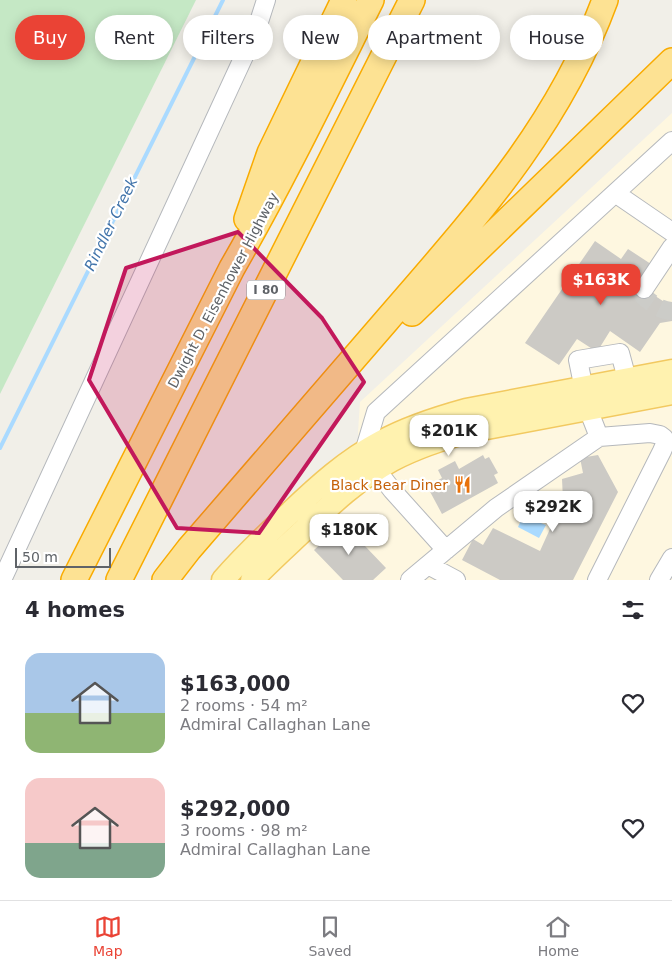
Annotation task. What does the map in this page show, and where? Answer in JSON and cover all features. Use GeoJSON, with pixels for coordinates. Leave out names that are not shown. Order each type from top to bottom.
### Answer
{"type":"FeatureCollection","features":[{"type":"Feature","properties":{"kind":"highway"},"geometry":{"type":"LineString","coordinates":[[232,268],[255,192],[270,153],[344,0]]}},
{"type":"Feature","properties":{"kind":"highway","name":"Dwight D. Eisenhower Highway"},"geometry":{"type":"LineString","coordinates":[[74,580],[232,268],[269,203],[371,0]]}},
{"type":"Feature","properties":{"kind":"highway","name":"I 80"},"geometry":{"type":"LineString","coordinates":[[119,580],[412,0]]}},
{"type":"Feature","properties":{"kind":"highway"},"geometry":{"type":"LineString","coordinates":[[164,580],[188,549],[455,242],[519,162],[563,91],[605,0]]}},
{"type":"Feature","properties":{"kind":"highway"},"geometry":{"type":"LineString","coordinates":[[304,417],[672,61]]}},
{"type":"Feature","properties":{"kind":"main road"},"geometry":{"type":"LineString","coordinates":[[223,580],[254,573],[324,511],[370,460],[408,452],[450,437],[586,398],[626,379],[672,371]]}},
{"type":"Feature","properties":{"kind":"main road"},"geometry":{"type":"LineString","coordinates":[[586,398],[672,393]]}},
{"type":"Feature","properties":{"kind":"lane"},"geometry":{"type":"LineString","coordinates":[[2,580],[257,28],[266,0]]}},
{"type":"Feature","properties":{"kind":"lane"},"geometry":{"type":"LineString","coordinates":[[446,550],[392,490],[370,460],[376,412],[672,141]]}},
{"type":"Feature","properties":{"kind":"lane"},"geometry":{"type":"LineString","coordinates":[[615,193],[672,232]]}},
{"type":"Feature","properties":{"kind":"lane"},"geometry":{"type":"LineString","coordinates":[[644,289],[672,247]]}},
{"type":"Feature","properties":{"kind":"lane"},"geometry":{"type":"LineString","coordinates":[[586,398],[600,437]]}},
{"type":"Feature","properties":{"kind":"lane"},"geometry":{"type":"LineString","coordinates":[[410,580],[496,508],[600,437],[650,433],[660,435],[664,438],[665,444],[597,580]]}},
{"type":"Feature","properties":{"kind":"lane"},"geometry":{"type":"LineString","coordinates":[[428,565],[456,580]]}},
{"type":"Feature","properties":{"kind":"highlighted area"},"geometry":{"type":"Polygon","coordinates":[[[238,232],[322,318],[364,382],[259,533],[177,528],[89,380],[126,268],[238,232]]]}},
{"type":"Feature","properties":{"kind":"shaded area"},"geometry":{"type":"Polygon","coordinates":[[[672,113],[672,367],[359,451],[360,402],[672,113]]]}},
{"type":"Feature","properties":{"kind":"shaded area"},"geometry":{"type":"Polygon","coordinates":[[[672,400],[672,580],[263,580],[284,559],[381,476],[452,444],[672,400]]]}},
{"type":"Feature","properties":{"kind":"green space"},"geometry":{"type":"Polygon","coordinates":[[[0,0],[196,0],[189,15],[183,15],[183,26],[173,46],[173,15],[95,15],[95,60],[166,60],[0,394],[0,0]]]}},
{"type":"Feature","properties":{"kind":"water"},"geometry":{"type":"Polygon","coordinates":[[[523,516],[546,525],[539,538],[518,527],[523,516]]]}},
{"type":"Feature","properties":{"kind":"building"},"geometry":{"type":"Polygon","coordinates":[[[595,241],[621,259],[628,249],[654,266],[640,286],[669,305],[672,304],[672,321],[660,323],[640,352],[610,331],[597,352],[577,339],[559,365],[525,343],[595,241]]]}},
{"type":"Feature","properties":{"kind":"building","name":"Black Bear Diner"},"geometry":{"type":"Polygon","coordinates":[[[483,455],[485,459],[489,457],[498,473],[494,475],[498,483],[442,514],[427,486],[442,478],[438,470],[455,461],[459,469],[483,455]]]}},
{"type":"Feature","properties":{"kind":"building"},"geometry":{"type":"Polygon","coordinates":[[[598,455],[618,492],[573,580],[500,580],[462,560],[473,539],[483,545],[493,528],[540,551],[563,500],[562,479],[583,473],[580,458],[598,455]]]}},
{"type":"Feature","properties":{"kind":"building"},"geometry":{"type":"Polygon","coordinates":[[[343,523],[386,568],[373,580],[343,580],[314,550],[343,523]]]}},
{"type":"Feature","properties":{"kind":"waterway","name":"Rindler Creek"},"geometry":{"type":"LineString","coordinates":[[0,448],[223,0]]}},
{"type":"Feature","properties":{"kind":"tunnel"},"geometry":{"type":"LineString","coordinates":[[644,289],[644,297],[654,305],[672,311]]}},
{"type":"Feature","properties":{"kind":"place","name":"Black Bear Diner"},"geometry":{"type":"Point","coordinates":[462,485]}}]}
